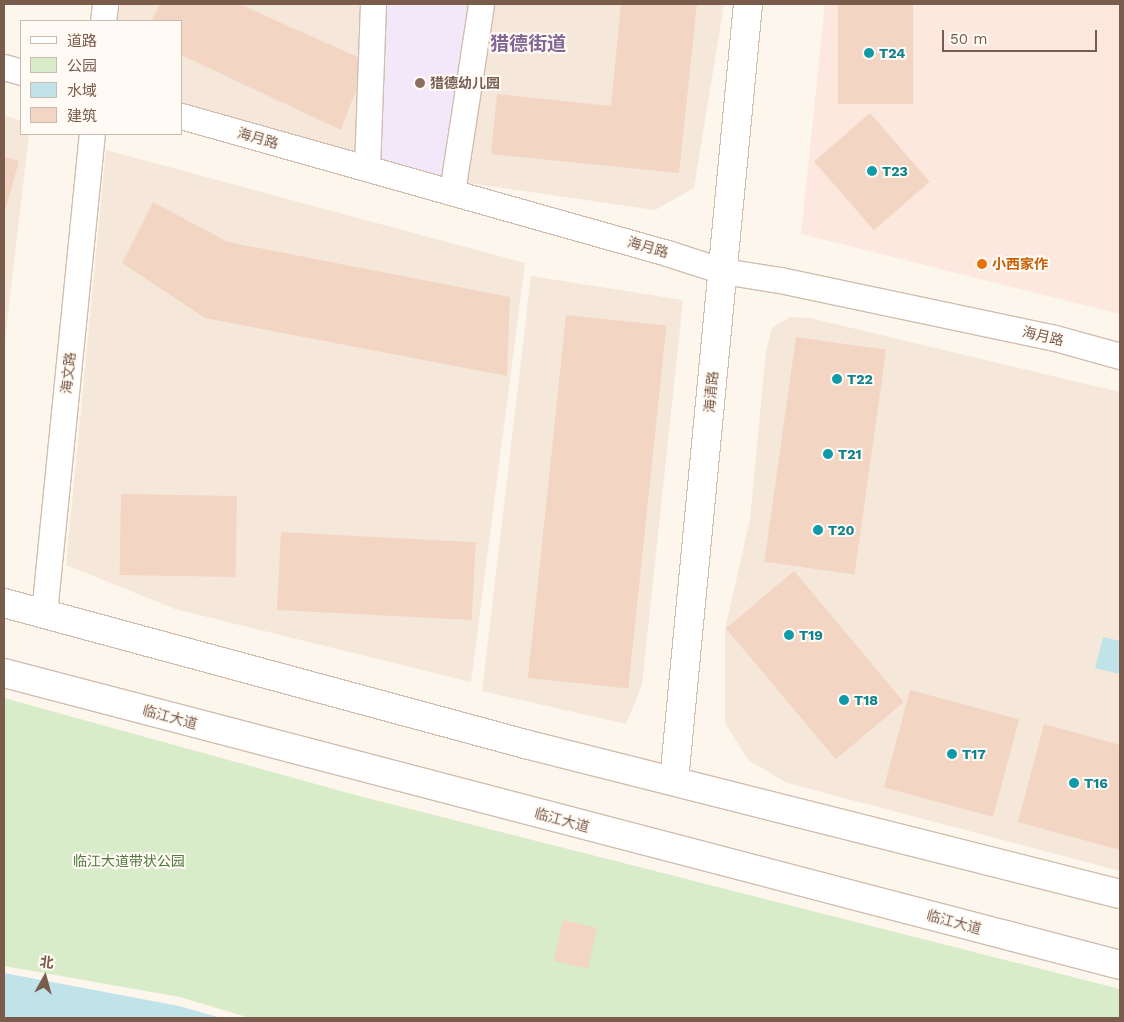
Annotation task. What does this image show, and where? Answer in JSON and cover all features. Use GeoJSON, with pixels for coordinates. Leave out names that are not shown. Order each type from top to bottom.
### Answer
{"type":"FeatureCollection","features":[{"type":"Feature","properties":{"kind":"main road","name":"海清路"},"geometry":{"type":"LineString","coordinates":[[674,781],[748,4]]}},
{"type":"Feature","properties":{"kind":"main road"},"geometry":{"type":"LineString","coordinates":[[4,602],[525,744],[1120,894]]}},
{"type":"Feature","properties":{"kind":"main road","name":"临江大道"},"geometry":{"type":"LineString","coordinates":[[4,673],[1120,965]]}},
{"type":"Feature","properties":{"kind":"street"},"geometry":{"type":"LineString","coordinates":[[103,20],[104,4]]}},
{"type":"Feature","properties":{"kind":"street"},"geometry":{"type":"LineString","coordinates":[[368,168],[373,4]]}},
{"type":"Feature","properties":{"kind":"street"},"geometry":{"type":"LineString","coordinates":[[452,192],[481,4]]}},
{"type":"Feature","properties":{"kind":"street"},"geometry":{"type":"LineString","coordinates":[[4,67],[20,72]]}},
{"type":"Feature","properties":{"kind":"street","name":"海月路"},"geometry":{"type":"LineString","coordinates":[[182,116],[667,253],[723,271],[780,280],[1055,338],[1120,356]]}},
{"type":"Feature","properties":{"kind":"street","name":"海文路"},"geometry":{"type":"LineString","coordinates":[[44,613],[92,135]]}},
{"type":"Feature","properties":{"kind":"shaded area"},"geometry":{"type":"Polygon","coordinates":[[[112,4],[370,4],[358,157],[182,104],[182,20],[110,20],[112,4]]]}},
{"type":"Feature","properties":{"kind":"shaded area","name":"猎德幼儿园"},"geometry":{"type":"Polygon","coordinates":[[[383,4],[472,4],[443,178],[378,162],[383,4]]]}},
{"type":"Feature","properties":{"kind":"shaded area"},"geometry":{"type":"Polygon","coordinates":[[[490,4],[724,4],[694,188],[655,210],[461,182],[490,4]]]}},
{"type":"Feature","properties":{"kind":"shaded area"},"geometry":{"type":"Polygon","coordinates":[[[825,4],[1120,4],[1120,314],[801,234],[825,4]]]}},
{"type":"Feature","properties":{"kind":"shaded area"},"geometry":{"type":"Polygon","coordinates":[[[4,115],[20,121],[20,135],[29,135],[4,349],[4,115]]]}},
{"type":"Feature","properties":{"kind":"shaded area"},"geometry":{"type":"Polygon","coordinates":[[[106,150],[525,263],[471,682],[175,609],[66,565],[106,150]]]}},
{"type":"Feature","properties":{"kind":"shaded area"},"geometry":{"type":"Polygon","coordinates":[[[531,276],[683,300],[642,685],[626,724],[482,691],[531,276]]]}},
{"type":"Feature","properties":{"kind":"shaded area"},"geometry":{"type":"Polygon","coordinates":[[[790,317],[810,318],[1120,392],[1120,871],[787,783],[748,760],[725,723],[725,629],[750,519],[766,351],[772,328],[790,317]]]}},
{"type":"Feature","properties":{"kind":"green space","name":"临江大道带状公园"},"geometry":{"type":"Polygon","coordinates":[[[4,698],[359,796],[1120,989],[1120,1018],[250,1018],[180,997],[4,966],[4,698]]]}},
{"type":"Feature","properties":{"kind":"water"},"geometry":{"type":"Polygon","coordinates":[[[1103,637],[1120,641],[1120,674],[1095,668],[1103,637]]]}},
{"type":"Feature","properties":{"kind":"water"},"geometry":{"type":"Polygon","coordinates":[[[4,973],[179,1006],[221,1018],[4,1018],[4,973]]]}},
{"type":"Feature","properties":{"kind":"building"},"geometry":{"type":"Polygon","coordinates":[[[160,4],[239,4],[367,61],[341,130],[182,55],[182,20],[152,20],[160,4]]]}},
{"type":"Feature","properties":{"kind":"building"},"geometry":{"type":"Polygon","coordinates":[[[621,4],[697,4],[679,173],[491,154],[497,94],[611,106],[621,4]]]}},
{"type":"Feature","properties":{"kind":"building","name":"T24"},"geometry":{"type":"Polygon","coordinates":[[[838,4],[913,4],[913,104],[838,104],[838,4]]]}},
{"type":"Feature","properties":{"kind":"building","name":"T23"},"geometry":{"type":"Polygon","coordinates":[[[870,113],[930,182],[874,230],[814,162],[870,113]]]}},
{"type":"Feature","properties":{"kind":"building"},"geometry":{"type":"Polygon","coordinates":[[[4,157],[19,161],[4,215],[4,157]]]}},
{"type":"Feature","properties":{"kind":"building"},"geometry":{"type":"Polygon","coordinates":[[[153,202],[228,242],[510,297],[507,376],[205,318],[122,263],[153,202]]]}},
{"type":"Feature","properties":{"kind":"building"},"geometry":{"type":"Polygon","coordinates":[[[566,315],[666,326],[628,689],[528,678],[566,315]]]}},
{"type":"Feature","properties":{"kind":"building"},"geometry":{"type":"Polygon","coordinates":[[[796,337],[886,350],[855,574],[764,562],[796,337]]]}},
{"type":"Feature","properties":{"kind":"building"},"geometry":{"type":"Polygon","coordinates":[[[121,494],[237,496],[236,577],[120,575],[121,494]]]}},
{"type":"Feature","properties":{"kind":"building"},"geometry":{"type":"Polygon","coordinates":[[[281,532],[476,542],[472,620],[277,610],[281,532]]]}},
{"type":"Feature","properties":{"kind":"building"},"geometry":{"type":"Polygon","coordinates":[[[794,571],[904,702],[836,759],[726,628],[794,571]]]}},
{"type":"Feature","properties":{"kind":"building","name":"T17"},"geometry":{"type":"Polygon","coordinates":[[[910,690],[1019,719],[993,817],[884,788],[910,690]]]}},
{"type":"Feature","properties":{"kind":"building","name":"T16"},"geometry":{"type":"Polygon","coordinates":[[[1044,724],[1120,745],[1120,850],[1018,822],[1044,724]]]}},
{"type":"Feature","properties":{"kind":"building"},"geometry":{"type":"Polygon","coordinates":[[[563,920],[597,928],[588,969],[554,961],[563,920]]]}},
{"type":"Feature","properties":{"kind":"place","name":"T24"},"geometry":{"type":"Point","coordinates":[869,53]}},
{"type":"Feature","properties":{"kind":"place","name":"猎德幼儿园"},"geometry":{"type":"Point","coordinates":[420,83]}},
{"type":"Feature","properties":{"kind":"place","name":"T23"},"geometry":{"type":"Point","coordinates":[872,171]}},
{"type":"Feature","properties":{"kind":"place","name":"小西家作"},"geometry":{"type":"Point","coordinates":[982,264]}},
{"type":"Feature","properties":{"kind":"place","name":"T22"},"geometry":{"type":"Point","coordinates":[837,379]}},
{"type":"Feature","properties":{"kind":"place","name":"T21"},"geometry":{"type":"Point","coordinates":[828,454]}},
{"type":"Feature","properties":{"kind":"place","name":"T20"},"geometry":{"type":"Point","coordinates":[818,530]}},
{"type":"Feature","properties":{"kind":"place","name":"T19"},"geometry":{"type":"Point","coordinates":[789,635]}},
{"type":"Feature","properties":{"kind":"place","name":"T18"},"geometry":{"type":"Point","coordinates":[844,700]}},
{"type":"Feature","properties":{"kind":"place","name":"T17"},"geometry":{"type":"Point","coordinates":[952,754]}},
{"type":"Feature","properties":{"kind":"place","name":"T16"},"geometry":{"type":"Point","coordinates":[1074,783]}},
{"type":"Feature","properties":{"kind":"district","name":"猎德街道"},"geometry":{"type":"Point","coordinates":[528,44]}}]}
